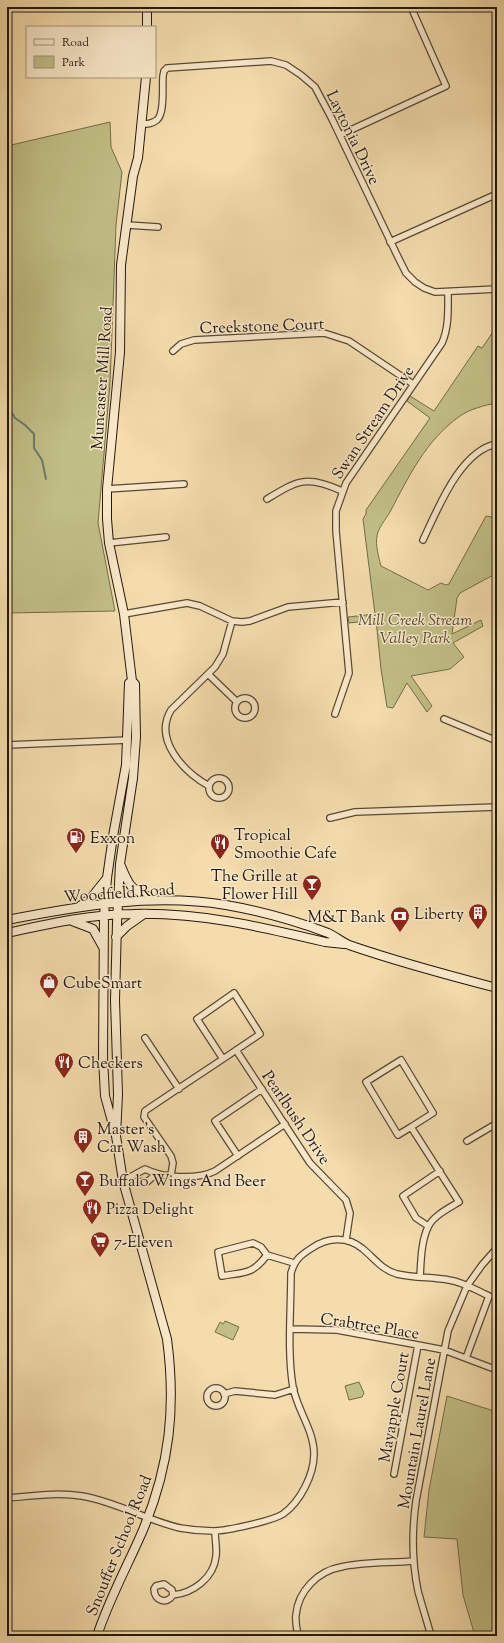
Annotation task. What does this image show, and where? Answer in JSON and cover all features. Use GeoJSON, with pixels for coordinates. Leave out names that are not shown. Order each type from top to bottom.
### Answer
{"type":"FeatureCollection","features":[{"type":"Feature","properties":{"kind":"main road"},"geometry":{"type":"LineString","coordinates":[[147,7],[147,26]]}},
{"type":"Feature","properties":{"kind":"main road","name":"Muncaster Mill Road"},"geometry":{"type":"LineString","coordinates":[[117,915],[120,864],[133,778],[135,751],[135,684],[132,681],[124,614],[109,543],[107,489],[120,352],[121,265],[141,124],[146,78]]}},
{"type":"Feature","properties":{"kind":"main road","name":"Muncaster Mill Road"},"geometry":{"type":"LineString","coordinates":[[104,916],[107,878],[124,782],[128,740],[129,683],[132,681]]}},
{"type":"Feature","properties":{"kind":"main road"},"geometry":{"type":"LineString","coordinates":[[120,864],[131,887],[156,900]]}},
{"type":"Feature","properties":{"kind":"main road"},"geometry":{"type":"LineString","coordinates":[[79,907],[91,898],[107,878]]}},
{"type":"Feature","properties":{"kind":"main road","name":"Woodfield Road"},"geometry":{"type":"LineString","coordinates":[[7,920],[79,907],[105,904],[156,900],[202,902],[251,911],[329,934],[347,944],[418,967],[497,988]]}},
{"type":"Feature","properties":{"kind":"main road"},"geometry":{"type":"LineString","coordinates":[[116,937],[127,926],[144,914]]}},
{"type":"Feature","properties":{"kind":"main road","name":"Woodfield Road"},"geometry":{"type":"LineString","coordinates":[[7,933],[70,920],[104,916],[144,914],[181,915],[215,918],[326,942],[347,944]]}},
{"type":"Feature","properties":{"kind":"main road","name":"Snouffer School Road"},"geometry":{"type":"LineString","coordinates":[[116,1136],[118,1094],[115,1000],[117,915]]}},
{"type":"Feature","properties":{"kind":"main road","name":"Snouffer School Road"},"geometry":{"type":"LineString","coordinates":[[97,1636],[148,1518],[160,1483],[170,1434],[172,1404],[170,1364],[163,1322],[133,1223],[123,1181],[116,1136],[106,1096],[103,1058],[104,916]]}},
{"type":"Feature","properties":{"kind":"main road"},"geometry":{"type":"LineString","coordinates":[[70,920],[93,929],[103,948]]}},
{"type":"Feature","properties":{"kind":"street"},"geometry":{"type":"LineString","coordinates":[[357,7],[373,7]]}},
{"type":"Feature","properties":{"kind":"street"},"geometry":{"type":"LineString","coordinates":[[340,135],[446,86],[410,7]]}},
{"type":"Feature","properties":{"kind":"street","name":"Laytonia Drive"},"geometry":{"type":"LineString","coordinates":[[141,124],[150,124],[157,120],[160,115],[163,76],[164,70],[167,68],[271,60],[286,65],[315,87],[340,135],[406,273],[424,288],[435,292],[497,289]]}},
{"type":"Feature","properties":{"kind":"street"},"geometry":{"type":"LineString","coordinates":[[390,242],[497,194]]}},
{"type":"Feature","properties":{"kind":"street"},"geometry":{"type":"LineString","coordinates":[[127,225],[158,227]]}},
{"type":"Feature","properties":{"kind":"street","name":"Swan Stream Drive"},"geometry":{"type":"LineString","coordinates":[[335,714],[349,673],[336,531],[336,511],[346,483],[442,343],[446,335],[448,320],[448,292]]}},
{"type":"Feature","properties":{"kind":"street","name":"Creekstone Court"},"geometry":{"type":"LineString","coordinates":[[173,351],[181,344],[194,340],[324,333],[349,341],[413,384]]}},
{"type":"Feature","properties":{"kind":"street"},"geometry":{"type":"LineString","coordinates":[[423,540],[452,481],[469,460],[484,449],[497,444]]}},
{"type":"Feature","properties":{"kind":"street"},"geometry":{"type":"LineString","coordinates":[[267,500],[289,486],[306,481],[324,483],[342,491]]}},
{"type":"Feature","properties":{"kind":"street"},"geometry":{"type":"LineString","coordinates":[[107,489],[184,484]]}},
{"type":"Feature","properties":{"kind":"street"},"geometry":{"type":"LineString","coordinates":[[109,543],[166,537]]}},
{"type":"Feature","properties":{"kind":"street"},"geometry":{"type":"LineString","coordinates":[[124,614],[187,603],[200,606],[232,621],[250,622],[288,607],[343,602]]}},
{"type":"Feature","properties":{"kind":"street"},"geometry":{"type":"LineString","coordinates":[[209,786],[192,774],[172,752],[168,743],[165,725],[171,710],[208,674],[223,654],[232,621]]}},
{"type":"Feature","properties":{"kind":"street"},"geometry":{"type":"LineString","coordinates":[[208,674],[237,702]]}},
{"type":"Feature","properties":{"kind":"street"},"geometry":{"type":"LineString","coordinates":[[444,719],[497,740]]}},
{"type":"Feature","properties":{"kind":"street"},"geometry":{"type":"LineString","coordinates":[[7,745],[128,740]]}},
{"type":"Feature","properties":{"kind":"street"},"geometry":{"type":"LineString","coordinates":[[330,818],[355,812],[497,807]]}},
{"type":"Feature","properties":{"kind":"street"},"geometry":{"type":"LineString","coordinates":[[171,1175],[173,1163],[171,1156],[144,1117],[145,1111],[179,1089],[260,1034],[234,993],[197,1019],[223,1059]]}},
{"type":"Feature","properties":{"kind":"street"},"geometry":{"type":"LineString","coordinates":[[145,1038],[179,1089]]}},
{"type":"Feature","properties":{"kind":"street","name":"Pearlbush Drive"},"geometry":{"type":"LineString","coordinates":[[236,1050],[310,1163],[346,1200],[350,1212],[346,1240]]}},
{"type":"Feature","properties":{"kind":"street"},"geometry":{"type":"LineString","coordinates":[[401,1060],[433,1112],[411,1127],[398,1135],[366,1082],[401,1060]]}},
{"type":"Feature","properties":{"kind":"street"},"geometry":{"type":"LineString","coordinates":[[238,1156],[215,1121],[262,1089]]}},
{"type":"Feature","properties":{"kind":"street"},"geometry":{"type":"LineString","coordinates":[[123,1181],[145,1170],[155,1175],[191,1177],[206,1176],[285,1124]]}},
{"type":"Feature","properties":{"kind":"street"},"geometry":{"type":"LineString","coordinates":[[467,1141],[496,1126]]}},
{"type":"Feature","properties":{"kind":"street"},"geometry":{"type":"LineString","coordinates":[[411,1127],[459,1202],[439,1215],[428,1226],[422,1247],[420,1277]]}},
{"type":"Feature","properties":{"kind":"street"},"geometry":{"type":"LineString","coordinates":[[428,1226],[416,1218],[403,1196],[440,1171]]}},
{"type":"Feature","properties":{"kind":"street"},"geometry":{"type":"LineString","coordinates":[[123,1181],[147,1182],[155,1175]]}},
{"type":"Feature","properties":{"kind":"street"},"geometry":{"type":"LineString","coordinates":[[7,1498],[59,1494],[81,1496],[120,1505],[148,1518],[180,1528],[197,1531],[215,1531],[268,1520],[283,1514],[302,1494],[312,1467],[314,1454],[311,1438],[294,1390],[291,1372],[291,1273],[294,1263],[302,1255],[316,1245],[332,1239],[346,1240],[362,1248],[388,1270],[398,1274],[450,1280],[489,1296],[466,1358]]}},
{"type":"Feature","properties":{"kind":"street"},"geometry":{"type":"LineString","coordinates":[[267,1255],[259,1266],[251,1271],[222,1276],[218,1252],[253,1243],[261,1247],[267,1255],[294,1263]]}},
{"type":"Feature","properties":{"kind":"street","name":"Mountain Laurel Lane"},"geometry":{"type":"LineString","coordinates":[[431,1636],[418,1590],[414,1561],[416,1501],[448,1331],[467,1286],[482,1265],[497,1248]]}},
{"type":"Feature","properties":{"kind":"street","name":"Crabtree Place"},"geometry":{"type":"LineString","coordinates":[[291,1329],[337,1330],[444,1350],[497,1370]]}},
{"type":"Feature","properties":{"kind":"street","name":"Mayapple Court"},"geometry":{"type":"LineString","coordinates":[[394,1474],[418,1345]]}},
{"type":"Feature","properties":{"kind":"street"},"geometry":{"type":"LineString","coordinates":[[224,1394],[235,1391],[275,1395],[294,1390]]}},
{"type":"Feature","properties":{"kind":"street"},"geometry":{"type":"LineString","coordinates":[[173,1595],[189,1591],[196,1587],[211,1572],[216,1557],[215,1531]]}},
{"type":"Feature","properties":{"kind":"street"},"geometry":{"type":"LineString","coordinates":[[298,1636],[296,1614],[302,1594],[320,1575],[341,1567],[414,1561]]}},
{"type":"Feature","properties":{"kind":"green space"},"geometry":{"type":"Polygon","coordinates":[[[110,122],[111,147],[122,172],[116,225],[110,384],[98,523],[115,611],[7,613],[7,146],[110,122]]]}},
{"type":"Feature","properties":{"kind":"green space","name":"Mill Creek Stream Valley Park"},"geometry":{"type":"Polygon","coordinates":[[[497,326],[497,403],[468,411],[437,436],[419,460],[380,527],[376,543],[381,566],[428,590],[441,583],[446,585],[449,584],[486,516],[497,518],[497,573],[460,593],[457,598],[452,634],[481,620],[483,626],[453,643],[464,657],[450,669],[411,676],[432,706],[427,712],[407,683],[393,708],[387,707],[376,620],[349,623],[348,617],[375,614],[363,519],[366,514],[366,510],[430,418],[407,401],[410,396],[434,411],[478,346],[482,348],[497,326]]]}},
{"type":"Feature","properties":{"kind":"green space"},"geometry":{"type":"Polygon","coordinates":[[[225,1321],[239,1327],[233,1340],[215,1332],[220,1322],[223,1324],[225,1321]]]}},
{"type":"Feature","properties":{"kind":"green space"},"geometry":{"type":"Polygon","coordinates":[[[359,1382],[364,1393],[362,1397],[349,1400],[345,1386],[359,1382]]]}},
{"type":"Feature","properties":{"kind":"green space"},"geometry":{"type":"Polygon","coordinates":[[[447,1396],[497,1412],[497,1636],[475,1636],[463,1595],[457,1539],[424,1537],[429,1490],[447,1396]]]}},
{"type":"Feature","properties":{"kind":"waterway"},"geometry":{"type":"LineString","coordinates":[[7,407],[15,418],[34,434],[34,448],[42,460],[46,479]]}},
{"type":"Feature","properties":{"kind":"place","name":"Exxon"},"geometry":{"type":"Point","coordinates":[76,854]}},
{"type":"Feature","properties":{"kind":"place","name":"Tropical Smoothie Cafe"},"geometry":{"type":"Point","coordinates":[220,860]}},
{"type":"Feature","properties":{"kind":"place","name":"The Grille at Flower Hill"},"geometry":{"type":"Point","coordinates":[312,901]}},
{"type":"Feature","properties":{"kind":"place","name":"Liberty"},"geometry":{"type":"Point","coordinates":[478,930]}},
{"type":"Feature","properties":{"kind":"place","name":"M&T Bank"},"geometry":{"type":"Point","coordinates":[400,933]}},
{"type":"Feature","properties":{"kind":"place","name":"CubeSmart"},"geometry":{"type":"Point","coordinates":[49,999]}},
{"type":"Feature","properties":{"kind":"place","name":"Checkers"},"geometry":{"type":"Point","coordinates":[64,1079]}},
{"type":"Feature","properties":{"kind":"place","name":"Master's Car Wash"},"geometry":{"type":"Point","coordinates":[83,1154]}},
{"type":"Feature","properties":{"kind":"place","name":"Buffalo Wings And Beer"},"geometry":{"type":"Point","coordinates":[85,1197]}},
{"type":"Feature","properties":{"kind":"place","name":"Pizza Delight"},"geometry":{"type":"Point","coordinates":[92,1225]}},
{"type":"Feature","properties":{"kind":"place","name":"7-Eleven"},"geometry":{"type":"Point","coordinates":[100,1258]}}]}
